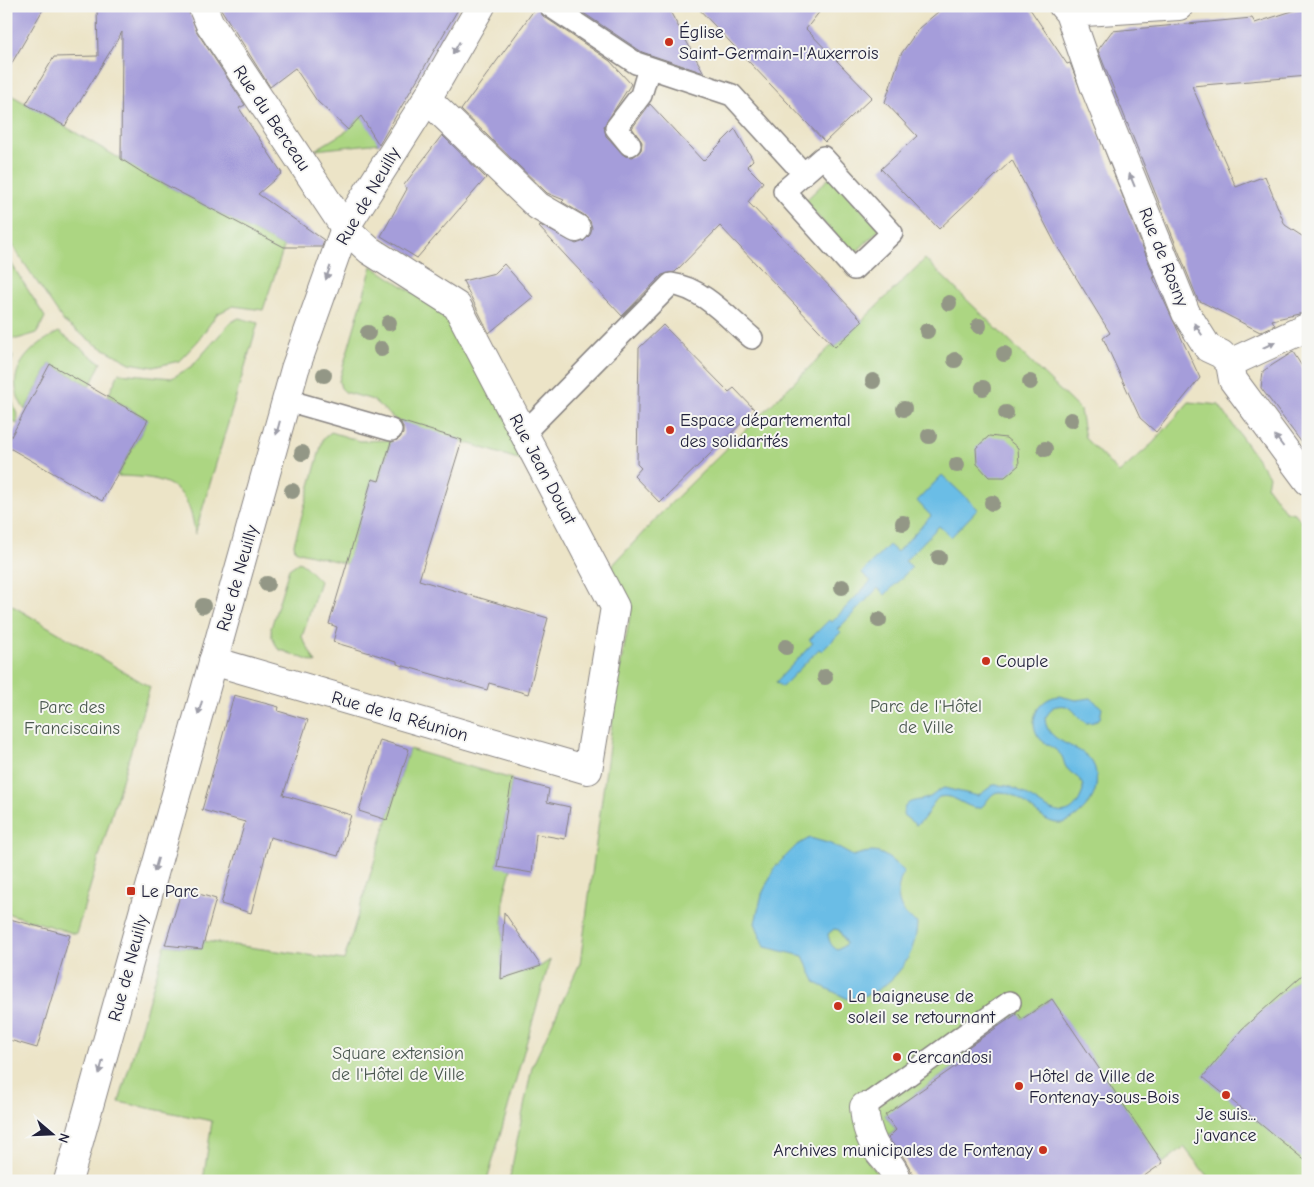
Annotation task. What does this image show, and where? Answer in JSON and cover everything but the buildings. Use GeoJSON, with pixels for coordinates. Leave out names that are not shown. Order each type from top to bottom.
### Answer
{"type":"FeatureCollection","features":[{"type":"Feature","properties":{"kind":"street","name":"Rue du Berceau"},"geometry":{"type":"LineString","coordinates":[[202,6],[210,24],[345,228]]}},
{"type":"Feature","properties":{"kind":"street","name":"Rue de Neuilly"},"geometry":{"type":"LineString","coordinates":[[68,1181],[286,400],[306,335],[345,228],[426,99],[481,6]]}},
{"type":"Feature","properties":{"kind":"street"},"geometry":{"type":"LineString","coordinates":[[1066,10],[1180,6]]}},
{"type":"Feature","properties":{"kind":"street","name":"Rue de Rosny"},"geometry":{"type":"LineString","coordinates":[[1066,10],[1095,88],[1186,312],[1208,348],[1221,354],[1230,362]]}},
{"type":"Feature","properties":{"kind":"street"},"geometry":{"type":"LineString","coordinates":[[426,99],[538,206],[576,228]]}},
{"type":"Feature","properties":{"kind":"street","name":"Rue Jean Douat"},"geometry":{"type":"LineString","coordinates":[[345,228],[369,250],[457,306],[615,607],[588,770]]}},
{"type":"Feature","properties":{"kind":"street"},"geometry":{"type":"LineString","coordinates":[[1308,327],[1230,362],[1233,380],[1308,481]]}},
{"type":"Feature","properties":{"kind":"street","name":"Rue de la Réunion"},"geometry":{"type":"LineString","coordinates":[[213,661],[588,770]]}},
{"type":"Feature","properties":{"kind":"street"},"geometry":{"type":"LineString","coordinates":[[864,1107],[865,1121],[874,1146],[896,1174],[897,1181]]}},
{"type":"Feature","properties":{"kind":"lane"},"geometry":{"type":"LineString","coordinates":[[550,6],[636,63],[732,95],[803,173]]}},
{"type":"Feature","properties":{"kind":"lane"},"geometry":{"type":"LineString","coordinates":[[630,145],[616,128],[641,95],[649,68]]}},
{"type":"Feature","properties":{"kind":"lane"},"geometry":{"type":"LineString","coordinates":[[822,156],[892,233],[854,269],[784,192],[803,173],[822,156]]}},
{"type":"Feature","properties":{"kind":"lane"},"geometry":{"type":"LineString","coordinates":[[524,433],[671,284],[684,286],[696,292],[752,338]]}},
{"type":"Feature","properties":{"kind":"lane"},"geometry":{"type":"LineString","coordinates":[[286,400],[391,430]]}},
{"type":"Feature","properties":{"kind":"lane"},"geometry":{"type":"LineString","coordinates":[[864,1107],[1010,1002]]}},
{"type":"Feature","properties":{"kind":"green space"},"geometry":{"type":"Polygon","coordinates":[[[6,92],[160,182],[284,247],[263,310],[233,306],[217,314],[198,341],[179,361],[153,367],[130,363],[95,344],[64,322],[6,236],[6,92]]]}},
{"type":"Feature","properties":{"kind":"green space"},"geometry":{"type":"Polygon","coordinates":[[[361,116],[380,143],[315,150],[348,130],[361,116]]]}},
{"type":"Feature","properties":{"kind":"green space"},"geometry":{"type":"Polygon","coordinates":[[[830,177],[880,229],[854,254],[804,202],[830,177]]]}},
{"type":"Feature","properties":{"kind":"green space"},"geometry":{"type":"Polygon","coordinates":[[[6,255],[45,317],[37,333],[17,339],[6,338],[6,255]]]}},
{"type":"Feature","properties":{"kind":"green space","name":"Parc de l'Hôtel de Ville"},"geometry":{"type":"Polygon","coordinates":[[[925,259],[1080,410],[1085,438],[1119,473],[1153,443],[1189,402],[1219,405],[1269,476],[1267,486],[1285,511],[1295,513],[1308,531],[1308,970],[1243,1029],[1308,1163],[1308,1175],[1298,1181],[1211,1181],[1184,1147],[1163,1163],[1051,999],[1022,1019],[1018,1013],[965,1050],[969,1057],[885,1115],[896,1130],[864,1155],[882,1181],[509,1181],[532,1067],[580,963],[618,679],[632,606],[611,567],[665,509],[832,345],[835,347],[925,259]]]}},
{"type":"Feature","properties":{"kind":"green space"},"geometry":{"type":"Polygon","coordinates":[[[372,266],[441,311],[472,349],[527,462],[397,421],[373,400],[345,392],[341,388],[339,381],[372,266]]]}},
{"type":"Feature","properties":{"kind":"green space"},"geometry":{"type":"Polygon","coordinates":[[[239,318],[258,323],[195,534],[192,516],[187,503],[180,493],[171,486],[148,478],[117,476],[148,420],[108,396],[119,373],[172,378],[192,366],[231,322],[239,318]]]}},
{"type":"Feature","properties":{"kind":"green space"},"geometry":{"type":"Polygon","coordinates":[[[59,332],[101,363],[90,386],[50,364],[25,410],[18,397],[16,385],[17,374],[21,364],[37,346],[59,332]]]}},
{"type":"Feature","properties":{"kind":"green space"},"geometry":{"type":"Polygon","coordinates":[[[6,348],[13,357],[6,377],[6,348]]]}},
{"type":"Feature","properties":{"kind":"green space"},"geometry":{"type":"Polygon","coordinates":[[[6,386],[18,417],[17,424],[6,418],[6,386]]]}},
{"type":"Feature","properties":{"kind":"green space"},"geometry":{"type":"Polygon","coordinates":[[[331,432],[360,441],[391,440],[379,481],[372,479],[347,564],[300,552],[295,550],[294,544],[323,439],[331,432]]]}},
{"type":"Feature","properties":{"kind":"green space"},"geometry":{"type":"Polygon","coordinates":[[[299,562],[320,581],[302,637],[316,663],[278,649],[272,637],[271,628],[289,569],[299,562]]]}},
{"type":"Feature","properties":{"kind":"green space","name":"Parc des Franciscains"},"geometry":{"type":"Polygon","coordinates":[[[6,602],[150,687],[76,934],[6,913],[6,602]]]}},
{"type":"Feature","properties":{"kind":"green space","name":"Square extension de l'Hôtel de Ville"},"geometry":{"type":"Polygon","coordinates":[[[409,749],[512,779],[497,866],[511,869],[504,895],[501,979],[541,966],[550,960],[487,1181],[203,1181],[212,1121],[119,1102],[165,945],[201,949],[204,941],[344,960],[409,749]]]}},
{"type":"Feature","properties":{"kind":"water"},"geometry":{"type":"Polygon","coordinates":[[[942,475],[978,509],[951,537],[939,526],[905,561],[912,567],[885,595],[878,588],[838,629],[841,632],[822,651],[819,649],[782,687],[776,682],[813,643],[809,640],[829,620],[832,622],[871,581],[862,573],[889,545],[897,552],[931,516],[917,501],[942,475]]]}},
{"type":"Feature","properties":{"kind":"water"},"geometry":{"type":"Polygon","coordinates":[[[1059,696],[1076,700],[1091,698],[1102,708],[1100,718],[1094,722],[1086,723],[1069,707],[1065,706],[1053,707],[1045,718],[1047,728],[1053,735],[1086,756],[1093,763],[1096,773],[1096,788],[1091,800],[1072,819],[1060,823],[1050,821],[1010,794],[999,792],[993,794],[980,808],[975,808],[950,797],[939,797],[923,819],[916,825],[903,815],[906,805],[909,803],[930,797],[944,788],[978,796],[993,785],[1011,787],[1051,810],[1069,811],[1076,804],[1083,791],[1082,783],[1066,767],[1061,755],[1040,739],[1034,722],[1037,710],[1041,705],[1059,696]]]}},
{"type":"Feature","properties":{"kind":"water"},"geometry":{"type":"Polygon","coordinates":[[[810,838],[831,844],[853,856],[876,852],[886,856],[904,871],[898,893],[901,907],[917,923],[914,944],[899,971],[892,979],[874,992],[848,999],[816,983],[803,956],[765,947],[755,923],[762,894],[775,867],[797,845],[810,838]],[[834,929],[828,934],[831,944],[838,950],[846,944],[839,930],[834,929]]]}},
{"type":"Feature","properties":{"kind":"place","name":"Église Saint-Germain-l'Auxerrois"},"geometry":{"type":"Point","coordinates":[669,42]}},
{"type":"Feature","properties":{"kind":"place","name":"Espace départemental des solidarités"},"geometry":{"type":"Point","coordinates":[670,430]}},
{"type":"Feature","properties":{"kind":"place","name":"Couple"},"geometry":{"type":"Point","coordinates":[986,661]}},
{"type":"Feature","properties":{"kind":"place","name":"Le Parc"},"geometry":{"type":"Point","coordinates":[131,891]}},
{"type":"Feature","properties":{"kind":"place","name":"La baigneuse de soleil se retournant"},"geometry":{"type":"Point","coordinates":[838,1006]}},
{"type":"Feature","properties":{"kind":"place","name":"Cercandosi"},"geometry":{"type":"Point","coordinates":[897,1057]}},
{"type":"Feature","properties":{"kind":"place","name":"Hôtel de Ville de Fontenay-sous-Bois"},"geometry":{"type":"Point","coordinates":[1019,1086]}},
{"type":"Feature","properties":{"kind":"place","name":"Je suis... j'avance"},"geometry":{"type":"Point","coordinates":[1226,1095]}},
{"type":"Feature","properties":{"kind":"place","name":"Archives municipales de Fontenay"},"geometry":{"type":"Point","coordinates":[1043,1150]}}]}
